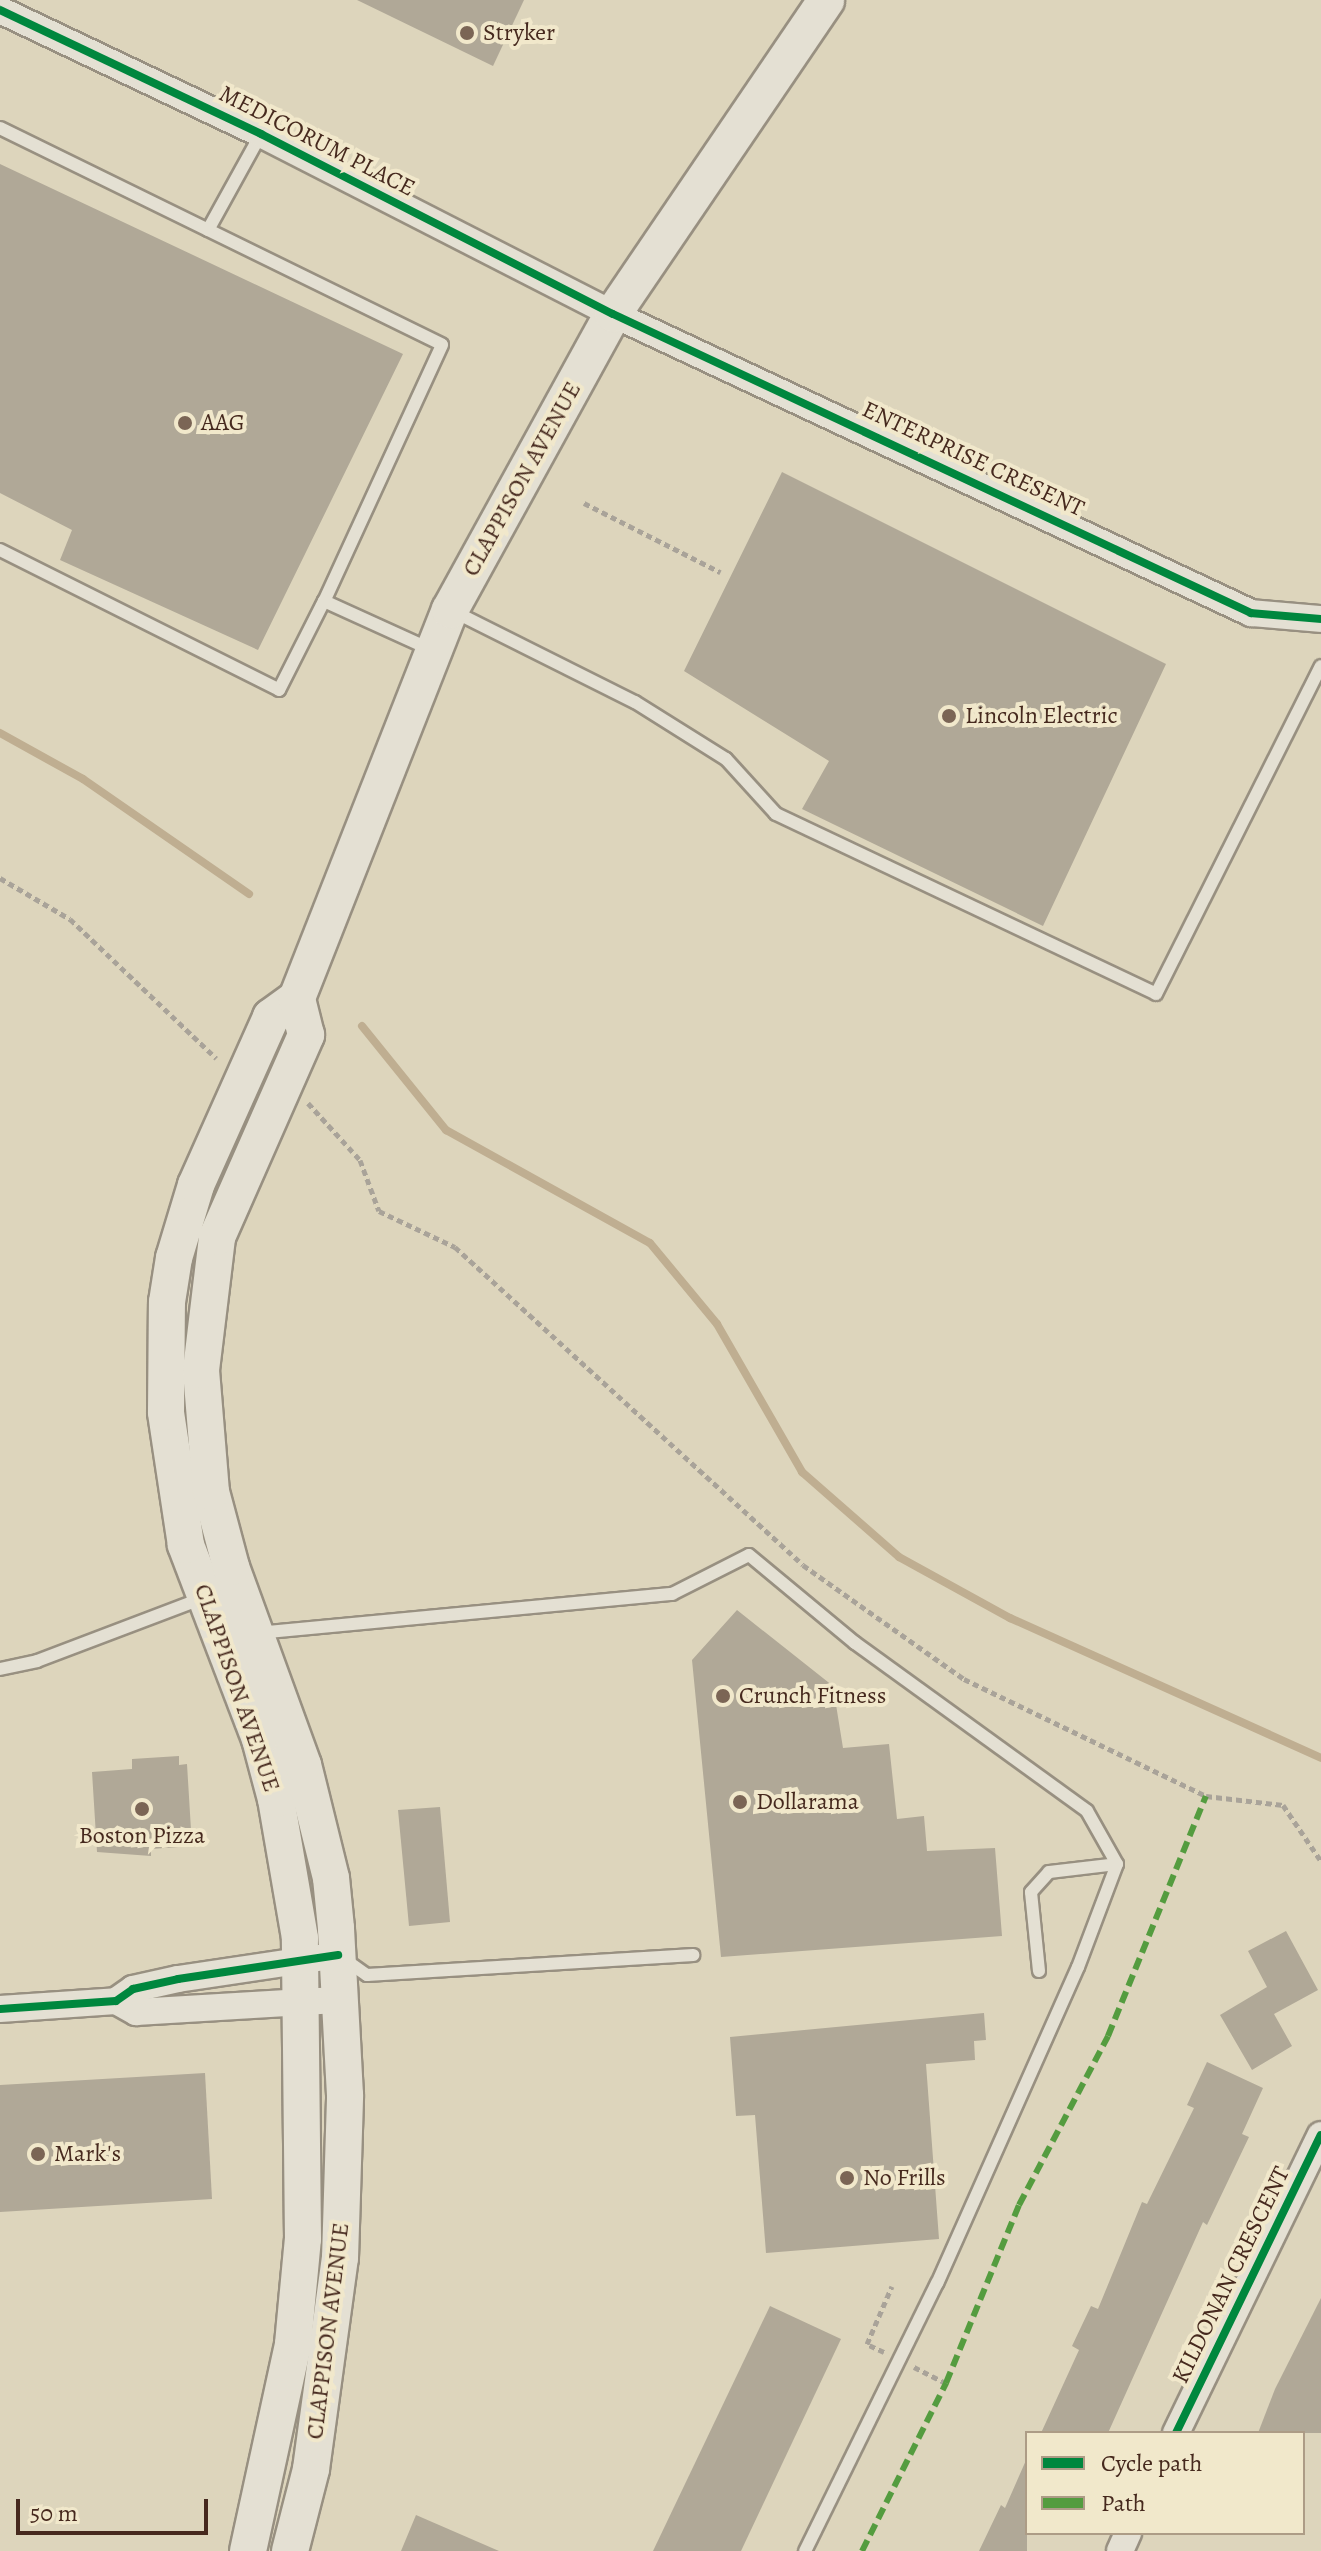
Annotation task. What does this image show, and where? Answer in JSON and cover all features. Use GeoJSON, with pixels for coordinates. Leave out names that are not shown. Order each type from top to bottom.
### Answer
{"type":"FeatureCollection","features":[{"type":"Feature","properties":{"kind":"main road","name":"CLAPPISON AVENUE"},"geometry":{"type":"LineString","coordinates":[[248,2551],[293,2344],[303,2239],[301,1961],[276,1799],[260,1739],[186,1545],[165,1386],[174,1258],[189,1205],[221,1131],[232,1065],[271,1017],[297,998],[450,610],[613,314],[826,0]]}},
{"type":"Feature","properties":{"kind":"main road","name":"CLAPPISON AVENUE"},"geometry":{"type":"LineString","coordinates":[[290,2551],[311,2469],[335,2312],[345,2149],[341,2000],[353,1965],[287,1710],[255,1633],[211,1492],[202,1389],[205,1303],[217,1237],[256,1148],[293,1093],[306,1035],[297,998]]}},
{"type":"Feature","properties":{"kind":"main road"},"geometry":{"type":"LineString","coordinates":[[221,1131],[256,1148]]}},
{"type":"Feature","properties":{"kind":"main road"},"geometry":{"type":"LineString","coordinates":[[165,1386],[202,1389]]}},
{"type":"Feature","properties":{"kind":"street","name":"MEDICORUM PLACE"},"geometry":{"type":"LineString","coordinates":[[3,9],[261,134],[613,314]]}},
{"type":"Feature","properties":{"kind":"street","name":"ENTERPRISE CRESENT"},"geometry":{"type":"LineString","coordinates":[[613,314],[1251,613],[1321,619]]}},
{"type":"Feature","properties":{"kind":"street"},"geometry":{"type":"LineString","coordinates":[[0,2009],[116,2001],[133,1989],[178,1979],[301,1961],[353,1965]]}},
{"type":"Feature","properties":{"kind":"street"},"geometry":{"type":"LineString","coordinates":[[116,2001],[136,2012],[341,2000]]}},
{"type":"Feature","properties":{"kind":"street","name":"KILDONAN CRESCENT"},"geometry":{"type":"LineString","coordinates":[[1177,2431],[1321,2135]]}},
{"type":"Feature","properties":{"kind":"lane"},"geometry":{"type":"LineString","coordinates":[[0,128],[442,345],[324,601],[279,690],[0,550]]}},
{"type":"Feature","properties":{"kind":"lane"},"geometry":{"type":"LineString","coordinates":[[208,230],[261,134]]}},
{"type":"Feature","properties":{"kind":"lane"},"geometry":{"type":"LineString","coordinates":[[324,601],[433,650]]}},
{"type":"Feature","properties":{"kind":"lane"},"geometry":{"type":"LineString","coordinates":[[450,610],[635,702],[726,759],[776,814],[1156,994],[1321,666]]}},
{"type":"Feature","properties":{"kind":"lane"},"geometry":{"type":"LineString","coordinates":[[255,1633],[672,1594],[749,1555],[855,1643],[1087,1811],[1117,1864]]}},
{"type":"Feature","properties":{"kind":"lane"},"geometry":{"type":"LineString","coordinates":[[0,1669],[37,1661],[206,1597]]}},
{"type":"Feature","properties":{"kind":"lane"},"geometry":{"type":"LineString","coordinates":[[1039,1971],[1031,1892],[1049,1872],[1117,1864]]}},
{"type":"Feature","properties":{"kind":"lane"},"geometry":{"type":"LineString","coordinates":[[805,2551],[937,2283],[1078,1967],[1117,1864]]}},
{"type":"Feature","properties":{"kind":"lane"},"geometry":{"type":"LineString","coordinates":[[353,1965],[693,1955]]}},
{"type":"Feature","properties":{"kind":"path"},"geometry":{"type":"LineString","coordinates":[[584,503],[720,572]]}},
{"type":"Feature","properties":{"kind":"path"},"geometry":{"type":"LineString","coordinates":[[0,878],[70,919],[232,1065]]}},
{"type":"Feature","properties":{"kind":"path"},"geometry":{"type":"LineString","coordinates":[[293,1093],[360,1160],[379,1211],[455,1247],[803,1565],[964,1679],[1206,1796],[1283,1805],[1321,1861]]}},
{"type":"Feature","properties":{"kind":"building","name":"Stryker"},"geometry":{"type":"Polygon","coordinates":[[[357,0],[524,0],[493,66],[357,0]]]}},
{"type":"Feature","properties":{"kind":"building","name":"AAG"},"geometry":{"type":"Polygon","coordinates":[[[0,164],[403,354],[258,650],[60,560],[72,530],[0,493],[0,164]]]}},
{"type":"Feature","properties":{"kind":"building","name":"Lincoln Electric"},"geometry":{"type":"Polygon","coordinates":[[[782,472],[1166,664],[1043,926],[802,809],[829,761],[684,671],[782,472]]]}},
{"type":"Feature","properties":{"kind":"building"},"geometry":{"type":"Polygon","coordinates":[[[737,1610],[833,1686],[843,1748],[889,1744],[897,1819],[924,1816],[927,1851],[995,1848],[1002,1936],[721,1957],[692,1660],[737,1610]]]}},
{"type":"Feature","properties":{"kind":"building","name":"Boston Pizza"},"geometry":{"type":"Polygon","coordinates":[[[179,1756],[179,1765],[187,1764],[192,1846],[151,1849],[151,1856],[97,1852],[92,1772],[132,1769],[132,1759],[179,1756]]]}},
{"type":"Feature","properties":{"kind":"building"},"geometry":{"type":"Polygon","coordinates":[[[440,1807],[450,1922],[409,1926],[398,1810],[440,1807]]]}},
{"type":"Feature","properties":{"kind":"building"},"geometry":{"type":"Polygon","coordinates":[[[1286,1931],[1318,1990],[1274,2014],[1292,2046],[1252,2070],[1220,2015],[1267,1987],[1248,1951],[1286,1931]]]}},
{"type":"Feature","properties":{"kind":"building","name":"No Frills"},"geometry":{"type":"Polygon","coordinates":[[[984,2013],[986,2040],[974,2041],[975,2060],[926,2064],[939,2239],[766,2253],[755,2115],[736,2116],[730,2037],[984,2013]]]}},
{"type":"Feature","properties":{"kind":"building"},"geometry":{"type":"Polygon","coordinates":[[[1207,2062],[1263,2088],[1242,2134],[1249,2137],[1207,2225],[1203,2222],[1109,2431],[1042,2431],[1079,2350],[1072,2346],[1091,2306],[1098,2309],[1142,2202],[1147,2204],[1194,2108],[1187,2105],[1207,2062]]]}},
{"type":"Feature","properties":{"kind":"building"},"geometry":{"type":"Polygon","coordinates":[[[205,2073],[212,2199],[0,2212],[0,2085],[205,2073]]]}},
{"type":"Feature","properties":{"kind":"building"},"geometry":{"type":"Polygon","coordinates":[[[1321,2298],[1321,2433],[1259,2431],[1275,2389],[1321,2298]]]}},
{"type":"Feature","properties":{"kind":"building"},"geometry":{"type":"Polygon","coordinates":[[[770,2306],[841,2339],[741,2551],[653,2551],[770,2306]]]}},
{"type":"Feature","properties":{"kind":"building"},"geometry":{"type":"Polygon","coordinates":[[[1025,2463],[1027,2551],[979,2551],[1001,2505],[1005,2508],[1025,2463]]]}},
{"type":"Feature","properties":{"kind":"building"},"geometry":{"type":"Polygon","coordinates":[[[416,2515],[499,2551],[401,2551],[416,2515]]]}},
{"type":"Feature","properties":{"kind":"waterway"},"geometry":{"type":"LineString","coordinates":[[0,733],[83,779],[249,894]]}},
{"type":"Feature","properties":{"kind":"waterway"},"geometry":{"type":"LineString","coordinates":[[362,1026],[446,1130],[650,1243],[717,1324],[802,1472],[899,1557],[1010,1618],[1321,1758]]}},
{"type":"Feature","properties":{"kind":"marked path"},"geometry":{"type":"LineString","coordinates":[[862,2551],[946,2383],[1019,2205],[1108,2036],[1206,1796]]}},
{"type":"Feature","properties":{"kind":"cycle path"},"geometry":{"type":"LineString","coordinates":[[0,10],[261,134],[613,314],[1251,613],[1321,619]]}},
{"type":"Feature","properties":{"kind":"cycle path"},"geometry":{"type":"LineString","coordinates":[[0,2009],[116,2001],[133,1989],[178,1979],[338,1955]]}},
{"type":"Feature","properties":{"kind":"cycle path"},"geometry":{"type":"LineString","coordinates":[[1177,2431],[1321,2135]]}},
{"type":"Feature","properties":{"kind":"place","name":"Stryker"},"geometry":{"type":"Point","coordinates":[467,33]}},
{"type":"Feature","properties":{"kind":"place","name":"AAG"},"geometry":{"type":"Point","coordinates":[185,423]}},
{"type":"Feature","properties":{"kind":"place","name":"Lincoln Electric"},"geometry":{"type":"Point","coordinates":[949,716]}},
{"type":"Feature","properties":{"kind":"place","name":"Crunch Fitness"},"geometry":{"type":"Point","coordinates":[723,1696]}},
{"type":"Feature","properties":{"kind":"place","name":"Dollarama"},"geometry":{"type":"Point","coordinates":[740,1802]}},
{"type":"Feature","properties":{"kind":"place","name":"Boston Pizza"},"geometry":{"type":"Point","coordinates":[142,1809]}},
{"type":"Feature","properties":{"kind":"place","name":"Mark's"},"geometry":{"type":"Point","coordinates":[38,2154]}},
{"type":"Feature","properties":{"kind":"place","name":"No Frills"},"geometry":{"type":"Point","coordinates":[847,2178]}}]}
